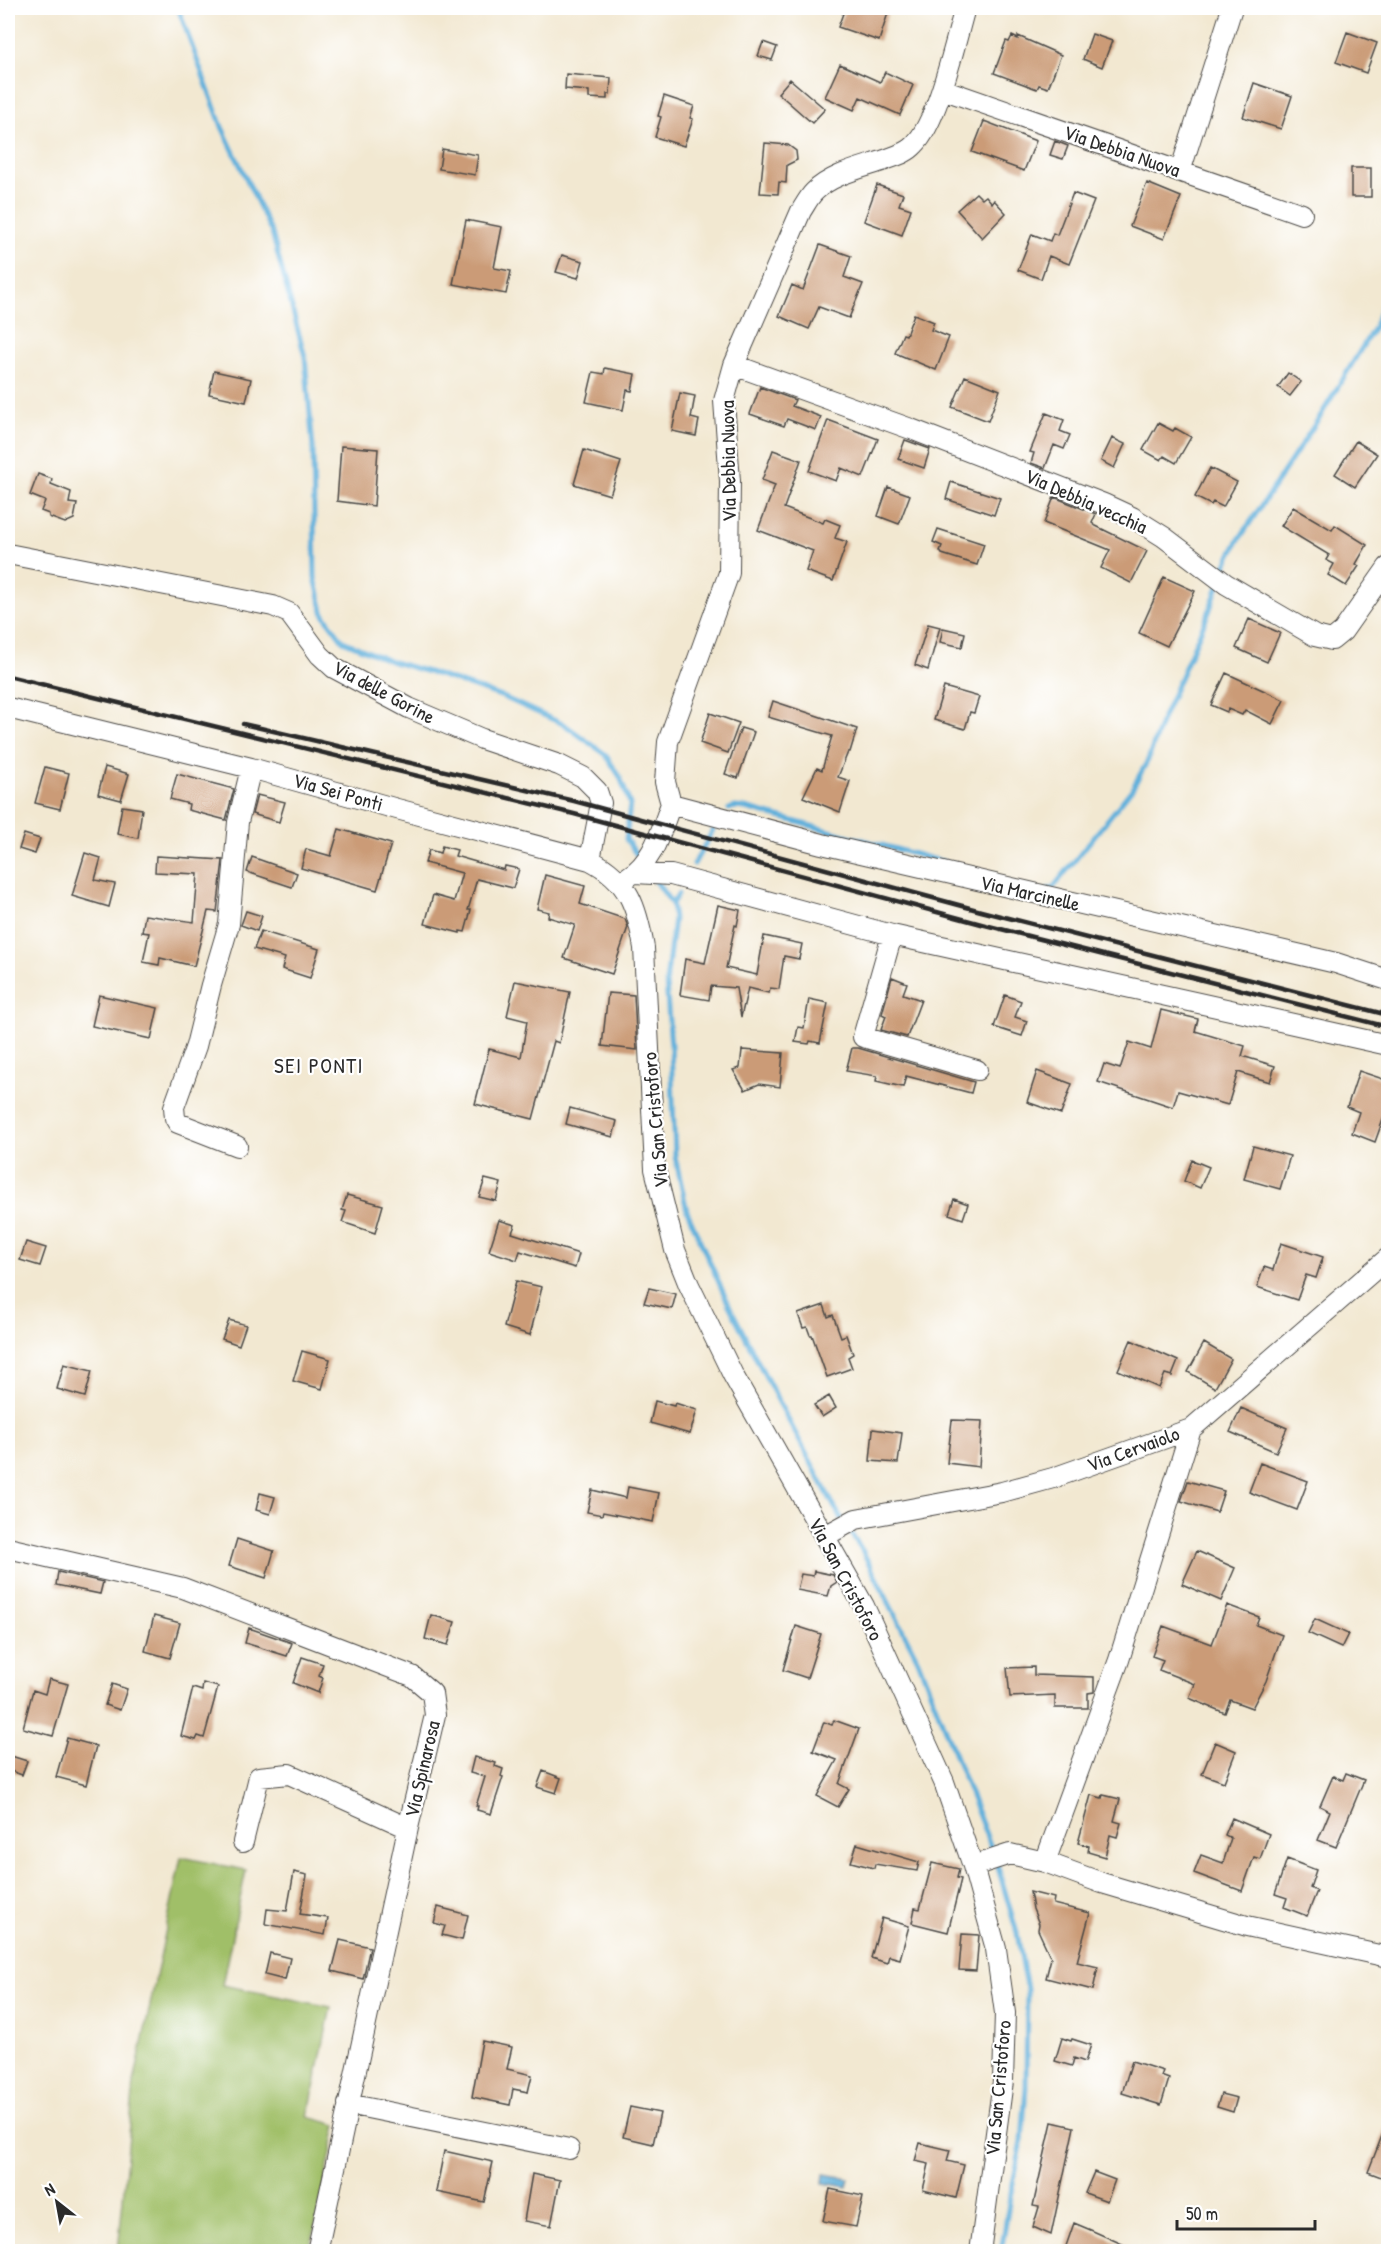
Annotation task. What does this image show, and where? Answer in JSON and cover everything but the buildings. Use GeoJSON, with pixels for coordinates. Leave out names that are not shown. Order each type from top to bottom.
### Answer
{"type":"FeatureCollection","features":[{"type":"Feature","properties":{"kind":"street","name":"Via Debbia Nuova"},"geometry":{"type":"LineString","coordinates":[[671,804],[665,782],[668,742],[729,573],[730,481],[724,401],[734,365],[801,211],[814,193],[836,178],[898,155],[913,147],[923,135],[942,88],[965,8]]}},
{"type":"Feature","properties":{"kind":"street"},"geometry":{"type":"LineString","coordinates":[[1180,172],[1232,8]]}},
{"type":"Feature","properties":{"kind":"street","name":"Via Debbia Nuova"},"geometry":{"type":"LineString","coordinates":[[942,88],[1302,214]]}},
{"type":"Feature","properties":{"kind":"street","name":"Via Debbia vecchia"},"geometry":{"type":"LineString","coordinates":[[734,365],[911,429],[1132,517],[1164,537],[1221,580],[1315,636],[1332,640],[1343,631],[1389,567]]}},
{"type":"Feature","properties":{"kind":"street","name":"Via delle Gorine"},"geometry":{"type":"LineString","coordinates":[[8,554],[273,606],[289,613],[320,655],[334,668],[409,708],[482,740],[558,765],[583,777],[597,790],[601,803],[590,860]]}},
{"type":"Feature","properties":{"kind":"street","name":"Via Sei Ponti"},"geometry":{"type":"LineString","coordinates":[[8,708],[250,768],[590,860],[628,878],[631,901],[639,920]]}},
{"type":"Feature","properties":{"kind":"street"},"geometry":{"type":"LineString","coordinates":[[237,1146],[178,1124],[174,1107],[196,1046],[229,924],[238,822],[250,768]]}},
{"type":"Feature","properties":{"kind":"street"},"geometry":{"type":"LineString","coordinates":[[628,878],[654,850],[671,804]]}},
{"type":"Feature","properties":{"kind":"street","name":"Via Marcinelle"},"geometry":{"type":"LineString","coordinates":[[671,804],[822,844],[1336,963],[1389,981]]}},
{"type":"Feature","properties":{"kind":"street"},"geometry":{"type":"LineString","coordinates":[[628,878],[670,875],[892,935],[1389,1044]]}},
{"type":"Feature","properties":{"kind":"street","name":"Via San Cristoforo"},"geometry":{"type":"LineString","coordinates":[[639,920],[646,970],[655,1169],[675,1250],[688,1285],[733,1376],[829,1534],[944,1782],[977,1865],[996,1949],[1005,2013],[1003,2081],[980,2252]]}},
{"type":"Feature","properties":{"kind":"street"},"geometry":{"type":"LineString","coordinates":[[892,935],[863,1037],[977,1070]]}},
{"type":"Feature","properties":{"kind":"street","name":"Via Cervaiolo"},"geometry":{"type":"LineString","coordinates":[[829,1534],[856,1519],[1002,1492],[1053,1478],[1191,1429],[1389,1258]]}},
{"type":"Feature","properties":{"kind":"street"},"geometry":{"type":"LineString","coordinates":[[1046,1862],[1119,1660],[1191,1429]]}},
{"type":"Feature","properties":{"kind":"street","name":"Via Spinarosa"},"geometry":{"type":"LineString","coordinates":[[8,1548],[183,1588],[412,1676],[432,1693],[435,1715],[408,1828],[316,2252]]}},
{"type":"Feature","properties":{"kind":"street"},"geometry":{"type":"LineString","coordinates":[[243,1842],[259,1777],[289,1774],[408,1828]]}},
{"type":"Feature","properties":{"kind":"street"},"geometry":{"type":"LineString","coordinates":[[977,1865],[1010,1854],[1046,1862],[1102,1883],[1247,1926],[1389,1957]]}},
{"type":"Feature","properties":{"kind":"street"},"geometry":{"type":"LineString","coordinates":[[348,2104],[569,2149]]}},
{"type":"Feature","properties":{"kind":"green space"},"geometry":{"type":"Polygon","coordinates":[[[181,1857],[246,1870],[222,1985],[331,2007],[308,2117],[337,2125],[310,2251],[118,2252],[134,2082],[181,1857]]]}},
{"type":"Feature","properties":{"kind":"water"},"geometry":{"type":"Polygon","coordinates":[[[824,2174],[849,2178],[847,2187],[823,2183],[824,2174]]]}},
{"type":"Feature","properties":{"kind":"waterway"},"geometry":{"type":"LineString","coordinates":[[178,8],[222,127],[272,233],[305,357],[313,448],[315,578],[324,615],[343,641],[390,661],[503,697],[565,725],[605,754],[620,777],[630,804],[626,839],[641,861]]}},
{"type":"Feature","properties":{"kind":"waterway"},"geometry":{"type":"LineString","coordinates":[[1048,889],[1052,889],[1132,789],[1148,760],[1163,717],[1209,612],[1225,566],[1238,541],[1321,415],[1375,326],[1388,288]]}},
{"type":"Feature","properties":{"kind":"waterway"},"geometry":{"type":"LineString","coordinates":[[729,809],[745,808],[955,865]]}},
{"type":"Feature","properties":{"kind":"waterway"},"geometry":{"type":"LineString","coordinates":[[694,864],[713,830]]}},
{"type":"Feature","properties":{"kind":"waterway"},"geometry":{"type":"LineString","coordinates":[[655,880],[672,904],[674,918],[666,983],[675,1156],[687,1211],[728,1303],[772,1389],[835,1508],[862,1550],[918,1660],[994,1855]]}},
{"type":"Feature","properties":{"kind":"waterway"},"geometry":{"type":"LineString","coordinates":[[672,904],[678,894]]}},
{"type":"Feature","properties":{"kind":"waterway"},"geometry":{"type":"LineString","coordinates":[[997,1864],[1017,1933],[1027,1989],[1026,2087],[1022,2142],[1001,2252]]}},
{"type":"Feature","properties":{"kind":"railway"},"geometry":{"type":"LineString","coordinates":[[8,676],[574,814],[985,925],[1388,1027]]}},
{"type":"Feature","properties":{"kind":"railway"},"geometry":{"type":"LineString","coordinates":[[243,724],[574,801],[981,911],[1388,1015]]}},
{"type":"Feature","properties":{"kind":"district","name":"SEI PONTI"},"geometry":{"type":"Point","coordinates":[319,1066]}}]}
